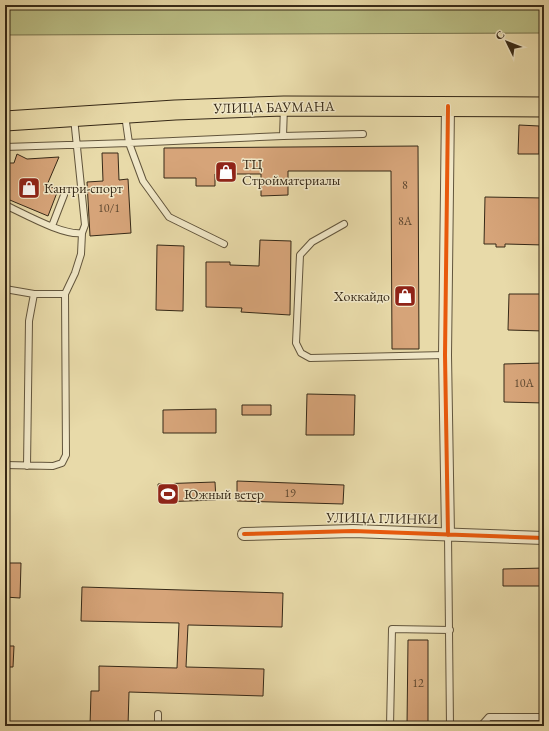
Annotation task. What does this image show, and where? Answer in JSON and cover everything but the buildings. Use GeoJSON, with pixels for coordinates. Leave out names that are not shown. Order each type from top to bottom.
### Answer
{"type":"FeatureCollection","features":[{"type":"Feature","properties":{"kind":"main road","name":"УЛИЦА БАУМАНА"},"geometry":{"type":"LineString","coordinates":[[5,121],[175,110],[284,106],[544,107]]}},
{"type":"Feature","properties":{"kind":"street"},"geometry":{"type":"LineString","coordinates":[[448,106],[446,355],[448,535]]}},
{"type":"Feature","properties":{"kind":"street","name":"УЛИЦА ГЛИНКИ"},"geometry":{"type":"LineString","coordinates":[[244,534],[352,531],[544,538]]}},
{"type":"Feature","properties":{"kind":"lane"},"geometry":{"type":"LineString","coordinates":[[283,136],[284,106]]}},
{"type":"Feature","properties":{"kind":"lane"},"geometry":{"type":"LineString","coordinates":[[125,113],[129,143],[143,181],[169,217],[224,244]]}},
{"type":"Feature","properties":{"kind":"lane"},"geometry":{"type":"LineString","coordinates":[[5,465],[54,466],[62,463],[66,455],[65,294],[75,273],[81,254],[82,233],[85,225],[74,116]]}},
{"type":"Feature","properties":{"kind":"lane"},"geometry":{"type":"LineString","coordinates":[[5,147],[363,134]]}},
{"type":"Feature","properties":{"kind":"lane"},"geometry":{"type":"LineString","coordinates":[[52,226],[64,195]]}},
{"type":"Feature","properties":{"kind":"lane"},"geometry":{"type":"LineString","coordinates":[[5,205],[52,226],[76,234],[82,233]]}},
{"type":"Feature","properties":{"kind":"lane"},"geometry":{"type":"LineString","coordinates":[[344,224],[312,242],[300,255],[296,343],[301,353],[310,358],[446,355]]}},
{"type":"Feature","properties":{"kind":"lane"},"geometry":{"type":"LineString","coordinates":[[5,289],[34,294],[65,294]]}},
{"type":"Feature","properties":{"kind":"lane"},"geometry":{"type":"LineString","coordinates":[[27,466],[29,321],[34,294]]}},
{"type":"Feature","properties":{"kind":"lane"},"geometry":{"type":"LineString","coordinates":[[448,535],[450,726]]}},
{"type":"Feature","properties":{"kind":"lane"},"geometry":{"type":"LineString","coordinates":[[390,726],[392,629],[450,630]]}},
{"type":"Feature","properties":{"kind":"lane"},"geometry":{"type":"LineString","coordinates":[[158,714],[158,726]]}},
{"type":"Feature","properties":{"kind":"lane"},"geometry":{"type":"LineString","coordinates":[[481,726],[489,717],[544,717]]}},
{"type":"Feature","properties":{"kind":"green space"},"geometry":{"type":"Polygon","coordinates":[[[5,5],[544,5],[544,33],[5,35],[5,5]]]}},
{"type":"Feature","properties":{"kind":"cycle path"},"geometry":{"type":"LineString","coordinates":[[448,106],[445,355],[448,535]]}},
{"type":"Feature","properties":{"kind":"cycle path"},"geometry":{"type":"LineString","coordinates":[[244,534],[353,531],[544,538]]}},
{"type":"Feature","properties":{"kind":"place","name":"ТЦ Стройматериалы"},"geometry":{"type":"Point","coordinates":[226,172]}},
{"type":"Feature","properties":{"kind":"place","name":"Кантри-спорт"},"geometry":{"type":"Point","coordinates":[29,188]}},
{"type":"Feature","properties":{"kind":"place","name":"Хоккайдо"},"geometry":{"type":"Point","coordinates":[405,296]}},
{"type":"Feature","properties":{"kind":"place","name":"Южный ветер"},"geometry":{"type":"Point","coordinates":[168,494]}}]}
